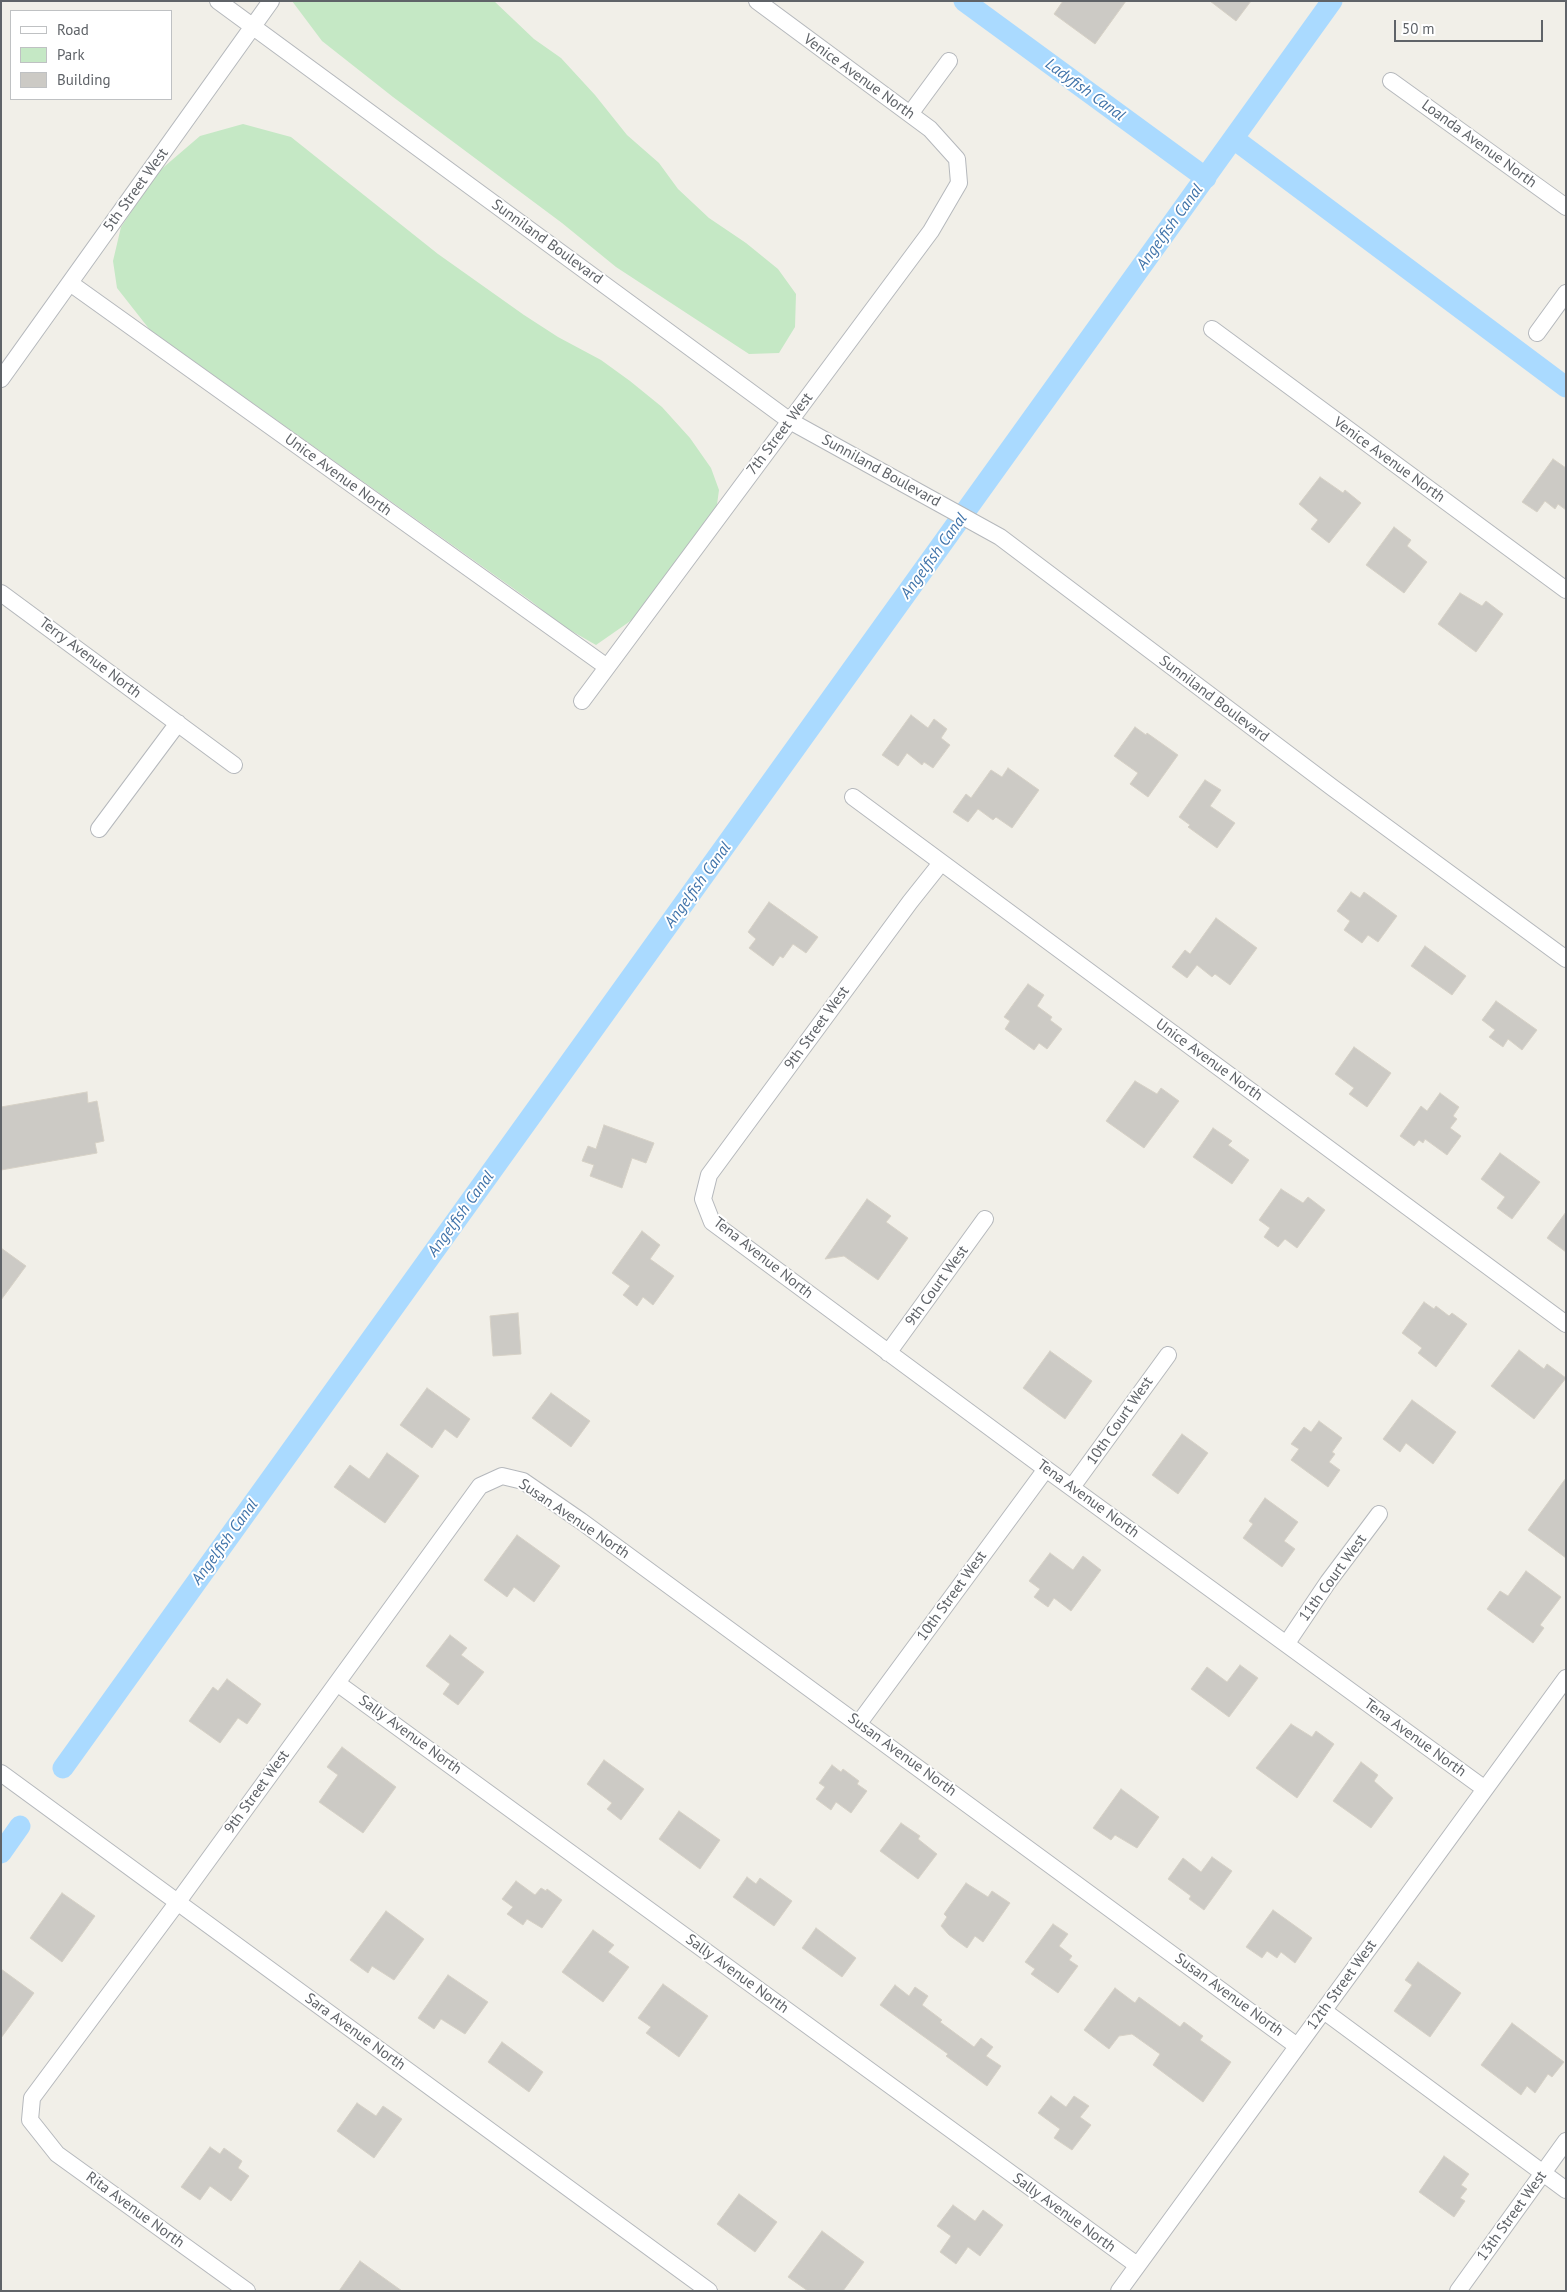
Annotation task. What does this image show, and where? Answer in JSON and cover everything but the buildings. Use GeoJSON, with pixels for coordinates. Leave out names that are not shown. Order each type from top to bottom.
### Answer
{"type":"FeatureCollection","features":[{"type":"Feature","properties":{"kind":"street","name":"Sunniland Boulevard"},"geometry":{"type":"LineString","coordinates":[[218,1],[790,421],[1000,537],[1332,788],[1566,959]]}},
{"type":"Feature","properties":{"kind":"street","name":"5th Street West"},"geometry":{"type":"LineString","coordinates":[[1,379],[271,1]]}},
{"type":"Feature","properties":{"kind":"street","name":"Venice Avenue North"},"geometry":{"type":"LineString","coordinates":[[757,1],[930,129],[957,159]]}},
{"type":"Feature","properties":{"kind":"street"},"geometry":{"type":"LineString","coordinates":[[910,114],[949,61]]}},
{"type":"Feature","properties":{"kind":"street","name":"Loanda Avenue North"},"geometry":{"type":"LineString","coordinates":[[1392,81],[1566,207]]}},
{"type":"Feature","properties":{"kind":"street","name":"7th Street West"},"geometry":{"type":"LineString","coordinates":[[582,701],[931,231],[959,183],[957,159]]}},
{"type":"Feature","properties":{"kind":"street","name":"Unice Avenue North"},"geometry":{"type":"LineString","coordinates":[[70,283],[607,667]]}},
{"type":"Feature","properties":{"kind":"street"},"geometry":{"type":"LineString","coordinates":[[1537,333],[1566,293]]}},
{"type":"Feature","properties":{"kind":"street","name":"Venice Avenue North"},"geometry":{"type":"LineString","coordinates":[[1212,329],[1566,590]]}},
{"type":"Feature","properties":{"kind":"street","name":"Terry Avenue North"},"geometry":{"type":"LineString","coordinates":[[1,593],[234,765]]}},
{"type":"Feature","properties":{"kind":"street"},"geometry":{"type":"LineString","coordinates":[[99,829],[178,724]]}},
{"type":"Feature","properties":{"kind":"street","name":"Unice Avenue North"},"geometry":{"type":"LineString","coordinates":[[853,797],[1566,1324]]}},
{"type":"Feature","properties":{"kind":"street","name":"9th Street West"},"geometry":{"type":"LineString","coordinates":[[703,1199],[709,1175],[910,902],[941,863]]}},
{"type":"Feature","properties":{"kind":"street","name":"Tena Avenue North"},"geometry":{"type":"LineString","coordinates":[[703,1199],[712,1222],[1046,1469],[1485,1789]]}},
{"type":"Feature","properties":{"kind":"street","name":"9th Court West"},"geometry":{"type":"LineString","coordinates":[[888,1353],[986,1219]]}},
{"type":"Feature","properties":{"kind":"street","name":"10th Court West"},"geometry":{"type":"LineString","coordinates":[[1072,1487],[1168,1355]]}},
{"type":"Feature","properties":{"kind":"street","name":"10th Street West"},"geometry":{"type":"LineString","coordinates":[[859,1723],[1046,1469]]}},
{"type":"Feature","properties":{"kind":"street","name":"9th Street West"},"geometry":{"type":"LineString","coordinates":[[30,2120],[32,2098],[480,1486],[502,1476]]}},
{"type":"Feature","properties":{"kind":"street","name":"Susan Avenue North"},"geometry":{"type":"LineString","coordinates":[[502,1476],[523,1481],[581,1521],[1297,2046]]}},
{"type":"Feature","properties":{"kind":"street","name":"11th Court West"},"geometry":{"type":"LineString","coordinates":[[1287,1643],[1328,1582],[1379,1514]]}},
{"type":"Feature","properties":{"kind":"street","name":"12th Street West"},"geometry":{"type":"LineString","coordinates":[[1119,2291],[1566,1678]]}},
{"type":"Feature","properties":{"kind":"street","name":"Sally Avenue North"},"geometry":{"type":"LineString","coordinates":[[337,1683],[1137,2265]]}},
{"type":"Feature","properties":{"kind":"street","name":"Sara Avenue North"},"geometry":{"type":"LineString","coordinates":[[1,1773],[710,2291]]}},
{"type":"Feature","properties":{"kind":"street"},"geometry":{"type":"LineString","coordinates":[[1324,2011],[1566,2190]]}},
{"type":"Feature","properties":{"kind":"street","name":"Rita Avenue North"},"geometry":{"type":"LineString","coordinates":[[30,2120],[57,2154],[247,2291]]}},
{"type":"Feature","properties":{"kind":"street","name":"13th Street West"},"geometry":{"type":"LineString","coordinates":[[1458,2291],[1566,2142]]}},
{"type":"Feature","properties":{"kind":"green space"},"geometry":{"type":"Polygon","coordinates":[[[292,1],[494,1],[534,39],[561,58],[595,95],[627,135],[659,163],[678,189],[709,218],[746,243],[778,269],[796,294],[795,327],[779,353],[749,354],[616,267],[562,223],[393,97],[322,41],[292,1]]]}},
{"type":"Feature","properties":{"kind":"green space"},"geometry":{"type":"Polygon","coordinates":[[[243,124],[291,137],[438,254],[524,315],[558,337],[601,360],[630,381],[662,407],[690,438],[711,468],[719,490],[716,512],[652,606],[596,645],[561,625],[531,601],[150,330],[117,288],[113,261],[121,227],[158,172],[200,136],[243,124]]]}},
{"type":"Feature","properties":{"kind":"waterway","name":"Ladyfish Canal"},"geometry":{"type":"LineString","coordinates":[[964,1],[1206,178]]}},
{"type":"Feature","properties":{"kind":"waterway","name":"Angelfish Canal"},"geometry":{"type":"LineString","coordinates":[[63,1768],[1332,1]]}},
{"type":"Feature","properties":{"kind":"waterway"},"geometry":{"type":"LineString","coordinates":[[1234,139],[1566,387]]}},
{"type":"Feature","properties":{"kind":"waterway","name":"Angelfish Canal"},"geometry":{"type":"LineString","coordinates":[[1,1853],[20,1826]]}}]}
